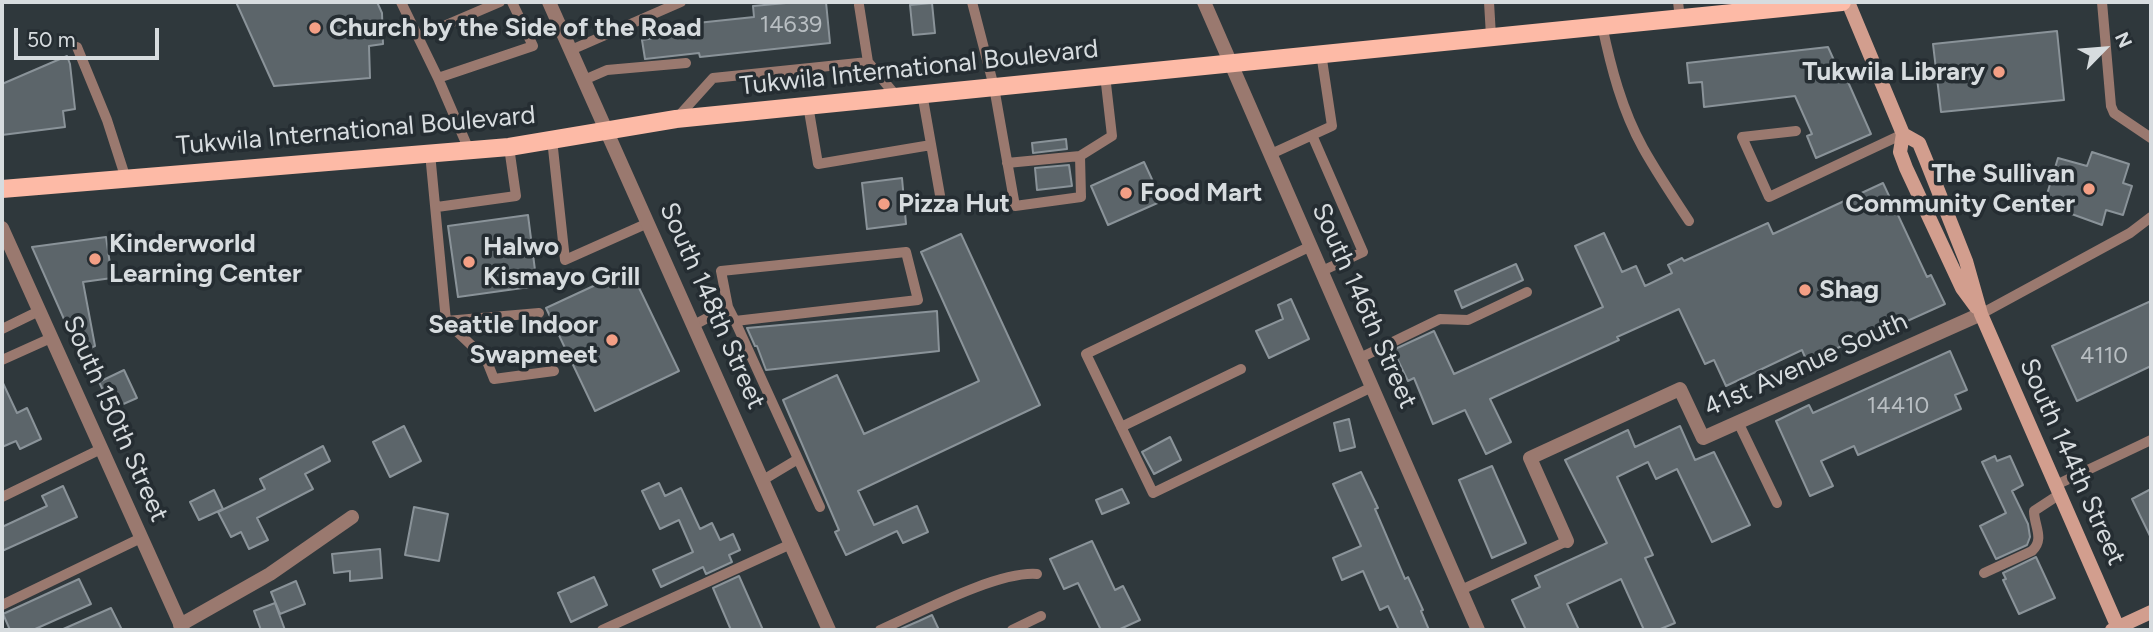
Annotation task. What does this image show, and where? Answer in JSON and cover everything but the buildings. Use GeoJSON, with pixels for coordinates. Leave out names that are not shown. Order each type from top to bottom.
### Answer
{"type":"FeatureCollection","features":[{"type":"Feature","properties":{"kind":"main road","name":"Tukwila International Boulevard"},"geometry":{"type":"LineString","coordinates":[[2,189],[509,146],[676,119],[1602,25],[1679,10],[1842,2]]}},
{"type":"Feature","properties":{"kind":"street","name":"South 148th Street"},"geometry":{"type":"LineString","coordinates":[[549,2],[829,630]]}},
{"type":"Feature","properties":{"kind":"street","name":"South 146th Street"},"geometry":{"type":"LineString","coordinates":[[1204,2],[1478,630]]}},
{"type":"Feature","properties":{"kind":"street","name":"South 144th Street"},"geometry":{"type":"LineString","coordinates":[[1848,2],[1903,134],[1900,152],[1906,168],[1962,288],[1980,314]]}},
{"type":"Feature","properties":{"kind":"street","name":"South 144th Street"},"geometry":{"type":"LineString","coordinates":[[1903,134],[1919,143],[1966,261],[1980,314],[2116,629]]}},
{"type":"Feature","properties":{"kind":"street","name":"South 150th Street"},"geometry":{"type":"LineString","coordinates":[[2,228],[182,627]]}},
{"type":"Feature","properties":{"kind":"street","name":"41st Avenue South"},"geometry":{"type":"LineString","coordinates":[[1567,541],[1530,458],[1680,389],[1703,438],[1980,314]]}},
{"type":"Feature","properties":{"kind":"street"},"geometry":{"type":"LineString","coordinates":[[182,627],[270,574],[352,517]]}},
{"type":"Feature","properties":{"kind":"street"},"geometry":{"type":"LineString","coordinates":[[2116,629],[2151,612]]}},
{"type":"Feature","properties":{"kind":"lane"},"geometry":{"type":"LineString","coordinates":[[401,2],[469,150]]}},
{"type":"Feature","properties":{"kind":"lane"},"geometry":{"type":"LineString","coordinates":[[418,37],[500,2]]}},
{"type":"Feature","properties":{"kind":"lane"},"geometry":{"type":"LineString","coordinates":[[438,78],[533,46],[512,2]]}},
{"type":"Feature","properties":{"kind":"lane"},"geometry":{"type":"LineString","coordinates":[[571,50],[681,2]]}},
{"type":"Feature","properties":{"kind":"lane"},"geometry":{"type":"LineString","coordinates":[[972,2],[994,87],[1015,206],[1081,197],[1074,156]]}},
{"type":"Feature","properties":{"kind":"lane"},"geometry":{"type":"LineString","coordinates":[[1489,2],[1491,36]]}},
{"type":"Feature","properties":{"kind":"lane"},"geometry":{"type":"LineString","coordinates":[[2102,2],[2111,106],[2114,113],[2151,138]]}},
{"type":"Feature","properties":{"kind":"lane"},"geometry":{"type":"LineString","coordinates":[[859,5],[868,62],[897,97]]}},
{"type":"Feature","properties":{"kind":"lane"},"geometry":{"type":"LineString","coordinates":[[1602,25],[1612,72],[1628,117],[1642,147],[1689,221]]}},
{"type":"Feature","properties":{"kind":"lane"},"geometry":{"type":"LineString","coordinates":[[77,47],[107,120],[126,179]]}},
{"type":"Feature","properties":{"kind":"lane"},"geometry":{"type":"LineString","coordinates":[[1271,155],[1332,126],[1321,53]]}},
{"type":"Feature","properties":{"kind":"lane"},"geometry":{"type":"LineString","coordinates":[[676,119],[713,78],[868,62]]}},
{"type":"Feature","properties":{"kind":"lane"},"geometry":{"type":"LineString","coordinates":[[584,80],[607,70],[686,63]]}},
{"type":"Feature","properties":{"kind":"lane"},"geometry":{"type":"LineString","coordinates":[[1007,163],[1074,156],[1112,136],[1105,75]]}},
{"type":"Feature","properties":{"kind":"lane"},"geometry":{"type":"LineString","coordinates":[[922,93],[941,201]]}},
{"type":"Feature","properties":{"kind":"lane"},"geometry":{"type":"LineString","coordinates":[[808,105],[818,164],[931,145]]}},
{"type":"Feature","properties":{"kind":"lane"},"geometry":{"type":"LineString","coordinates":[[1796,131],[1742,137],[1769,197],[1903,134]]}},
{"type":"Feature","properties":{"kind":"lane"},"geometry":{"type":"LineString","coordinates":[[1312,135],[1363,252],[1322,271]]}},
{"type":"Feature","properties":{"kind":"lane"},"geometry":{"type":"LineString","coordinates":[[552,139],[565,260],[649,223]]}},
{"type":"Feature","properties":{"kind":"lane"},"geometry":{"type":"LineString","coordinates":[[437,207],[516,196],[509,146]]}},
{"type":"Feature","properties":{"kind":"lane"},"geometry":{"type":"LineString","coordinates":[[430,153],[446,321],[486,359],[494,379],[554,371]]}},
{"type":"Feature","properties":{"kind":"lane"},"geometry":{"type":"LineString","coordinates":[[1980,314],[2130,233],[2151,217]]}},
{"type":"Feature","properties":{"kind":"lane"},"geometry":{"type":"LineString","coordinates":[[1311,246],[1086,354],[1153,493],[1373,387]]}},
{"type":"Feature","properties":{"kind":"lane"},"geometry":{"type":"LineString","coordinates":[[734,321],[918,300],[906,252],[720,271],[728,307],[734,321],[820,507]]}},
{"type":"Feature","properties":{"kind":"lane"},"geometry":{"type":"LineString","coordinates":[[1360,358],[1440,319],[1468,320],[1527,292]]}},
{"type":"Feature","properties":{"kind":"lane"},"geometry":{"type":"LineString","coordinates":[[694,325],[728,307]]}},
{"type":"Feature","properties":{"kind":"lane"},"geometry":{"type":"LineString","coordinates":[[2,329],[39,311]]}},
{"type":"Feature","properties":{"kind":"lane"},"geometry":{"type":"LineString","coordinates":[[446,321],[539,313]]}},
{"type":"Feature","properties":{"kind":"lane"},"geometry":{"type":"LineString","coordinates":[[2,360],[51,338]]}},
{"type":"Feature","properties":{"kind":"lane"},"geometry":{"type":"LineString","coordinates":[[1121,427],[1241,369]]}},
{"type":"Feature","properties":{"kind":"lane"},"geometry":{"type":"LineString","coordinates":[[1738,422],[1777,502]]}},
{"type":"Feature","properties":{"kind":"lane"},"geometry":{"type":"LineString","coordinates":[[1984,573],[2038,546],[2034,511],[2058,490],[2151,440]]}},
{"type":"Feature","properties":{"kind":"lane"},"geometry":{"type":"LineString","coordinates":[[2,497],[101,449]]}},
{"type":"Feature","properties":{"kind":"lane"},"geometry":{"type":"LineString","coordinates":[[763,480],[798,459]]}},
{"type":"Feature","properties":{"kind":"lane"},"geometry":{"type":"LineString","coordinates":[[2,605],[141,538]]}},
{"type":"Feature","properties":{"kind":"lane"},"geometry":{"type":"LineString","coordinates":[[1461,590],[1567,541]]}},
{"type":"Feature","properties":{"kind":"lane"},"geometry":{"type":"LineString","coordinates":[[602,630],[791,544]]}},
{"type":"Feature","properties":{"kind":"lane"},"geometry":{"type":"LineString","coordinates":[[880,630],[950,598],[992,583],[1021,573],[1037,575]]}},
{"type":"Feature","properties":{"kind":"lane"},"geometry":{"type":"LineString","coordinates":[[1012,630],[1041,616]]}},
{"type":"Feature","properties":{"kind":"place","name":"Church by the Side of the Road"},"geometry":{"type":"Point","coordinates":[315,28]}},
{"type":"Feature","properties":{"kind":"place","name":"Tukwila Library"},"geometry":{"type":"Point","coordinates":[1999,72]}},
{"type":"Feature","properties":{"kind":"place","name":"The Sullivan Community Center"},"geometry":{"type":"Point","coordinates":[2089,189]}},
{"type":"Feature","properties":{"kind":"place","name":"Food Mart"},"geometry":{"type":"Point","coordinates":[1126,193]}},
{"type":"Feature","properties":{"kind":"place","name":"Pizza Hut"},"geometry":{"type":"Point","coordinates":[884,204]}},
{"type":"Feature","properties":{"kind":"place","name":"Kinderworld Learning Center"},"geometry":{"type":"Point","coordinates":[95,259]}},
{"type":"Feature","properties":{"kind":"place","name":"Halwo Kismayo Grill"},"geometry":{"type":"Point","coordinates":[469,262]}},
{"type":"Feature","properties":{"kind":"place","name":"Shag"},"geometry":{"type":"Point","coordinates":[1805,290]}},
{"type":"Feature","properties":{"kind":"place","name":"Seattle Indoor Swapmeet"},"geometry":{"type":"Point","coordinates":[612,340]}}]}
